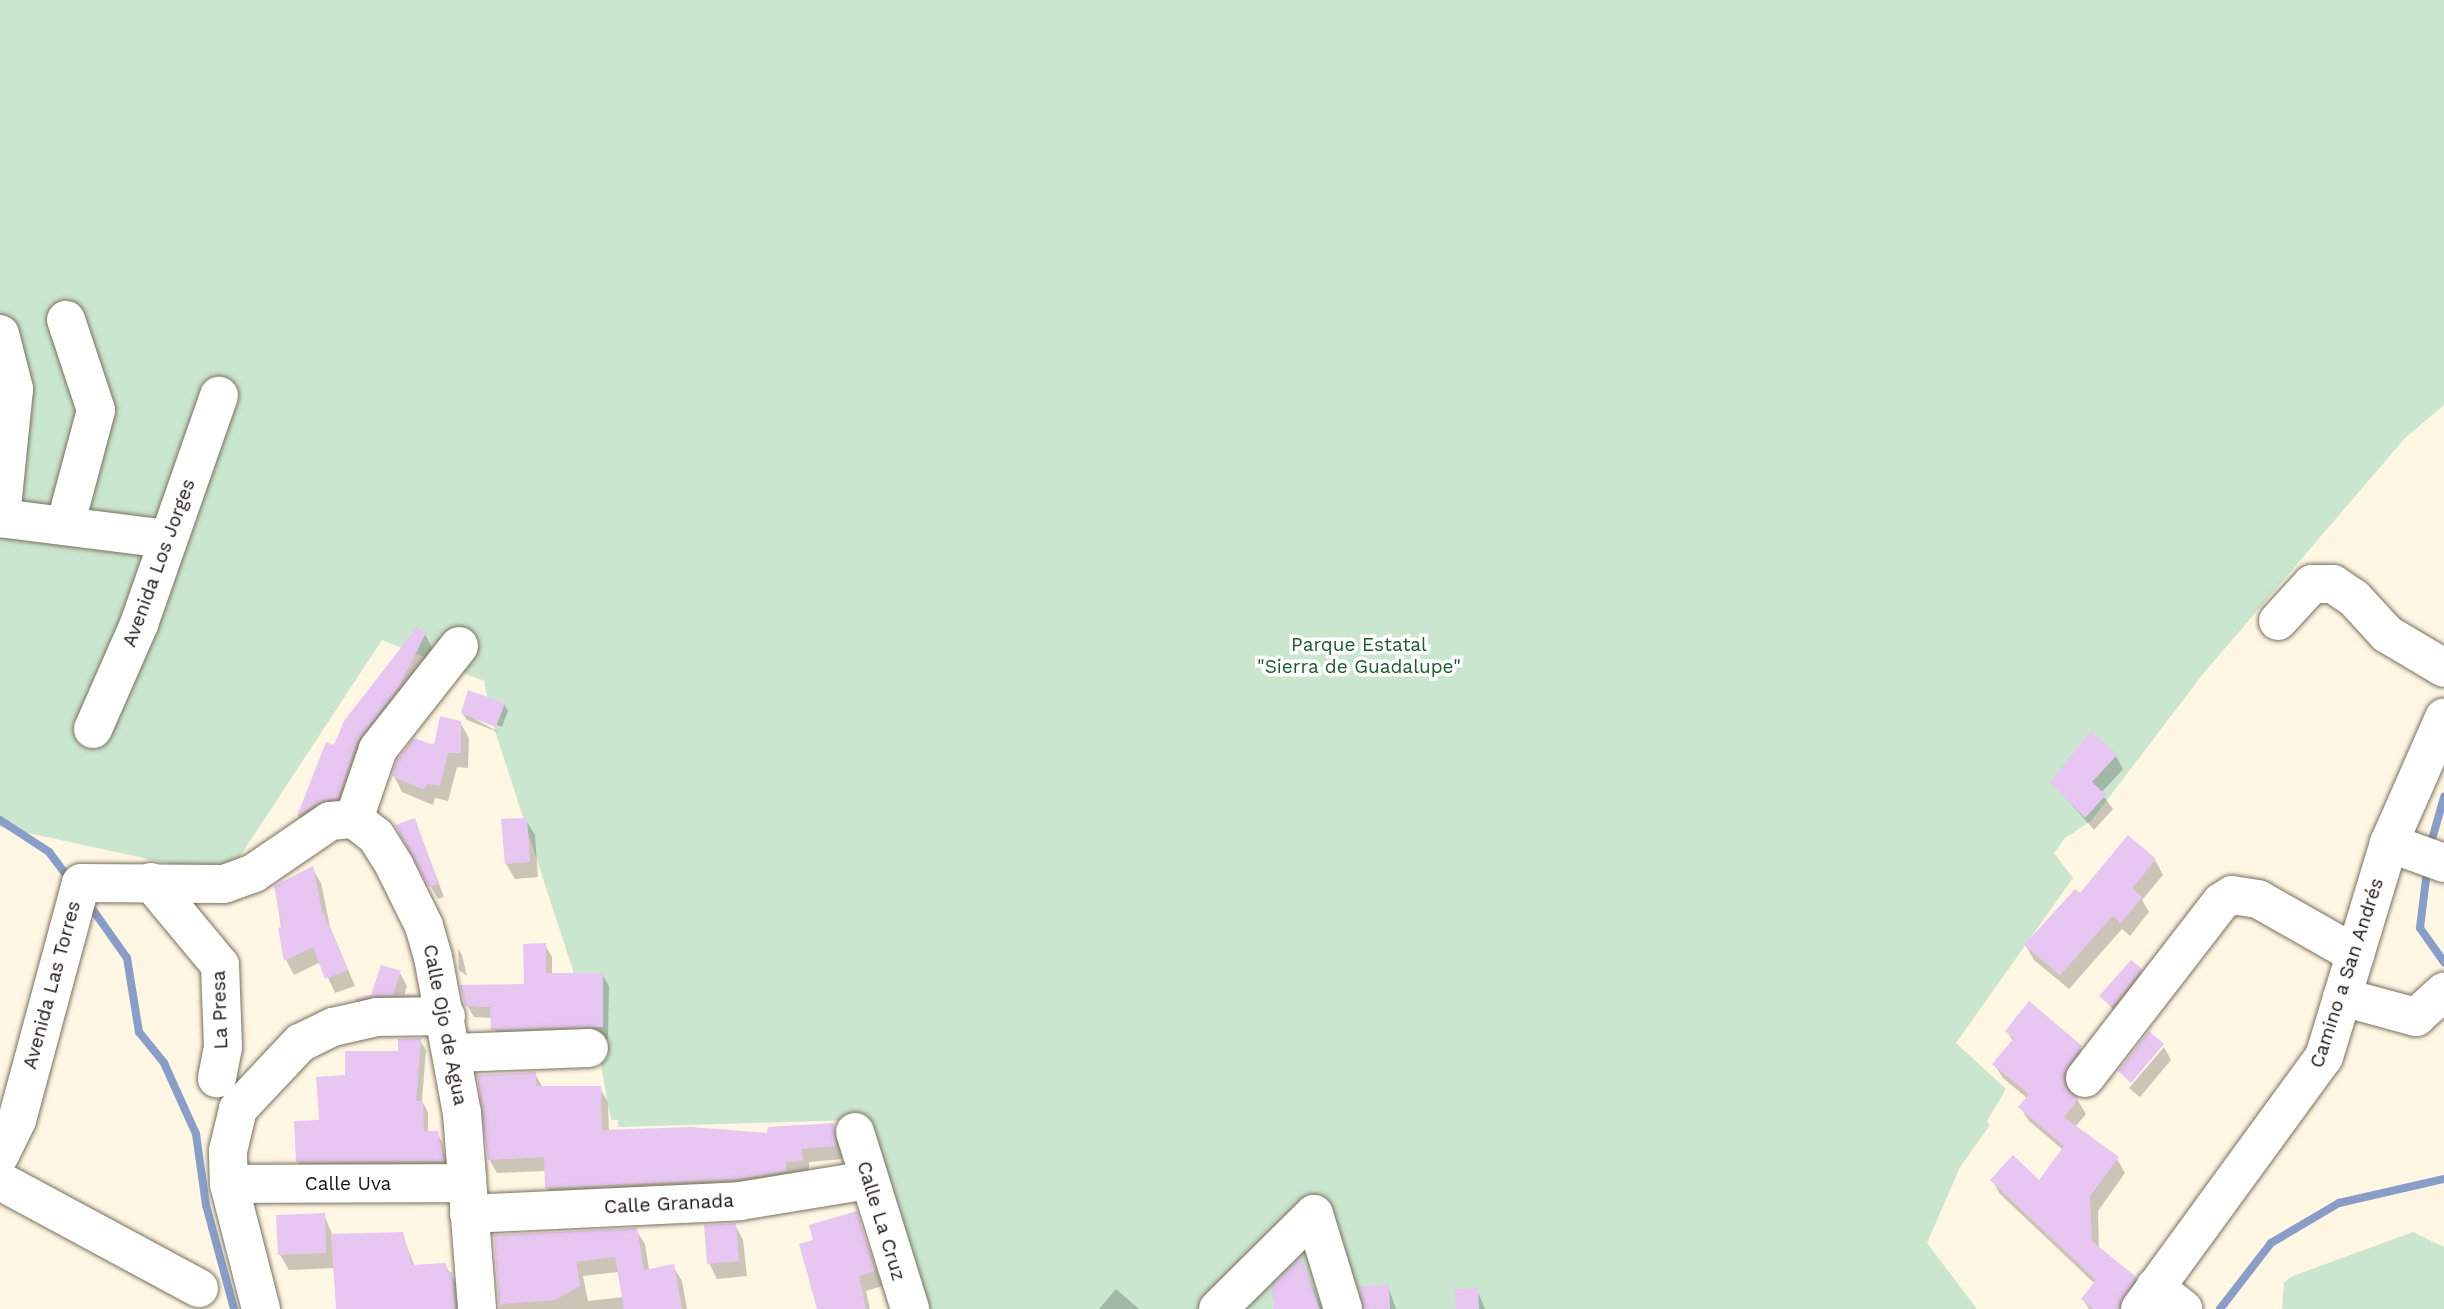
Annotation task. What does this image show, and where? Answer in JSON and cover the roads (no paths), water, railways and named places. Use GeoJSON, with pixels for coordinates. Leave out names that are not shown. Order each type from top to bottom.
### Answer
{"type":"FeatureCollection","features":[{"type":"Feature","properties":{"kind":"street"},"geometry":{"type":"LineString","coordinates":[[65,526],[96,410],[66,320]]}},
{"type":"Feature","properties":{"kind":"street"},"geometry":{"type":"LineString","coordinates":[[0,334],[14,389],[1,518],[167,540]]}},
{"type":"Feature","properties":{"kind":"street","name":"Avenida Los Jorges"},"geometry":{"type":"LineString","coordinates":[[93,729],[139,624],[219,396]]}},
{"type":"Feature","properties":{"kind":"street"},"geometry":{"type":"LineString","coordinates":[[2278,621],[2312,584],[2333,584],[2354,598],[2387,634],[2444,668]]}},
{"type":"Feature","properties":{"kind":"street"},"geometry":{"type":"LineString","coordinates":[[151,883],[180,887],[224,884],[254,873],[330,821],[354,818],[378,750],[459,646]]}},
{"type":"Feature","properties":{"kind":"street","name":"Camino a San Andrés"},"geometry":{"type":"LineString","coordinates":[[2159,1302],[2313,1077],[2342,997],[2389,843],[2444,718]]}},
{"type":"Feature","properties":{"kind":"street","name":"Calle Ojo de Agua"},"geometry":{"type":"LineString","coordinates":[[354,818],[376,836],[424,926],[453,1053],[477,1309]]}},
{"type":"Feature","properties":{"kind":"street"},"geometry":{"type":"LineString","coordinates":[[2389,843],[2444,863]]}},
{"type":"Feature","properties":{"kind":"street","name":"Avenida Las Torres"},"geometry":{"type":"LineString","coordinates":[[0,1155],[17,1120],[78,887],[99,881],[151,883]]}},
{"type":"Feature","properties":{"kind":"street","name":"La Presa"},"geometry":{"type":"LineString","coordinates":[[151,883],[220,965],[223,1047],[216,1078]]}},
{"type":"Feature","properties":{"kind":"street"},"geometry":{"type":"LineString","coordinates":[[2085,1078],[2221,902],[2232,895],[2258,900],[2355,954]]}},
{"type":"Feature","properties":{"kind":"street"},"geometry":{"type":"LineString","coordinates":[[2342,997],[2416,1017],[2444,992]]}},
{"type":"Feature","properties":{"kind":"street"},"geometry":{"type":"LineString","coordinates":[[261,1309],[229,1184],[228,1151],[238,1109],[300,1043],[333,1027],[377,1017],[446,1016]]}},
{"type":"Feature","properties":{"kind":"street"},"geometry":{"type":"LineString","coordinates":[[453,1053],[589,1048]]}},
{"type":"Feature","properties":{"kind":"street","name":"Calle La Cruz"},"geometry":{"type":"LineString","coordinates":[[855,1132],[910,1309]]}},
{"type":"Feature","properties":{"kind":"street","name":"Calle Granada"},"geometry":{"type":"LineString","coordinates":[[468,1199],[740,1201],[868,1180]]}},
{"type":"Feature","properties":{"kind":"street"},"geometry":{"type":"LineString","coordinates":[[0,1181],[200,1288]]}},
{"type":"Feature","properties":{"kind":"street","name":"Calle Uva"},"geometry":{"type":"LineString","coordinates":[[229,1184],[468,1199]]}},
{"type":"Feature","properties":{"kind":"street"},"geometry":{"type":"LineString","coordinates":[[1218,1309],[1314,1214],[1343,1309]]}},
{"type":"Feature","properties":{"kind":"waterway"},"geometry":{"type":"LineString","coordinates":[[2433,836],[2444,797]]}},
{"type":"Feature","properties":{"kind":"waterway"},"geometry":{"type":"LineString","coordinates":[[0,820],[49,852],[71,881]]}},
{"type":"Feature","properties":{"kind":"waterway"},"geometry":{"type":"LineString","coordinates":[[2426,879],[2420,928],[2444,962]]}},
{"type":"Feature","properties":{"kind":"waterway"},"geometry":{"type":"LineString","coordinates":[[88,903],[127,958],[139,1032],[164,1063],[196,1134],[206,1205],[234,1309]]}},
{"type":"Feature","properties":{"kind":"waterway"},"geometry":{"type":"LineString","coordinates":[[2220,1309],[2271,1243],[2339,1203],[2444,1179]]}},
{"type":"Feature","properties":{"kind":"park label","name":"Parque Estatal \"Sierra de Guadalupe\""},"geometry":{"type":"Point","coordinates":[1359,656]}}]}
